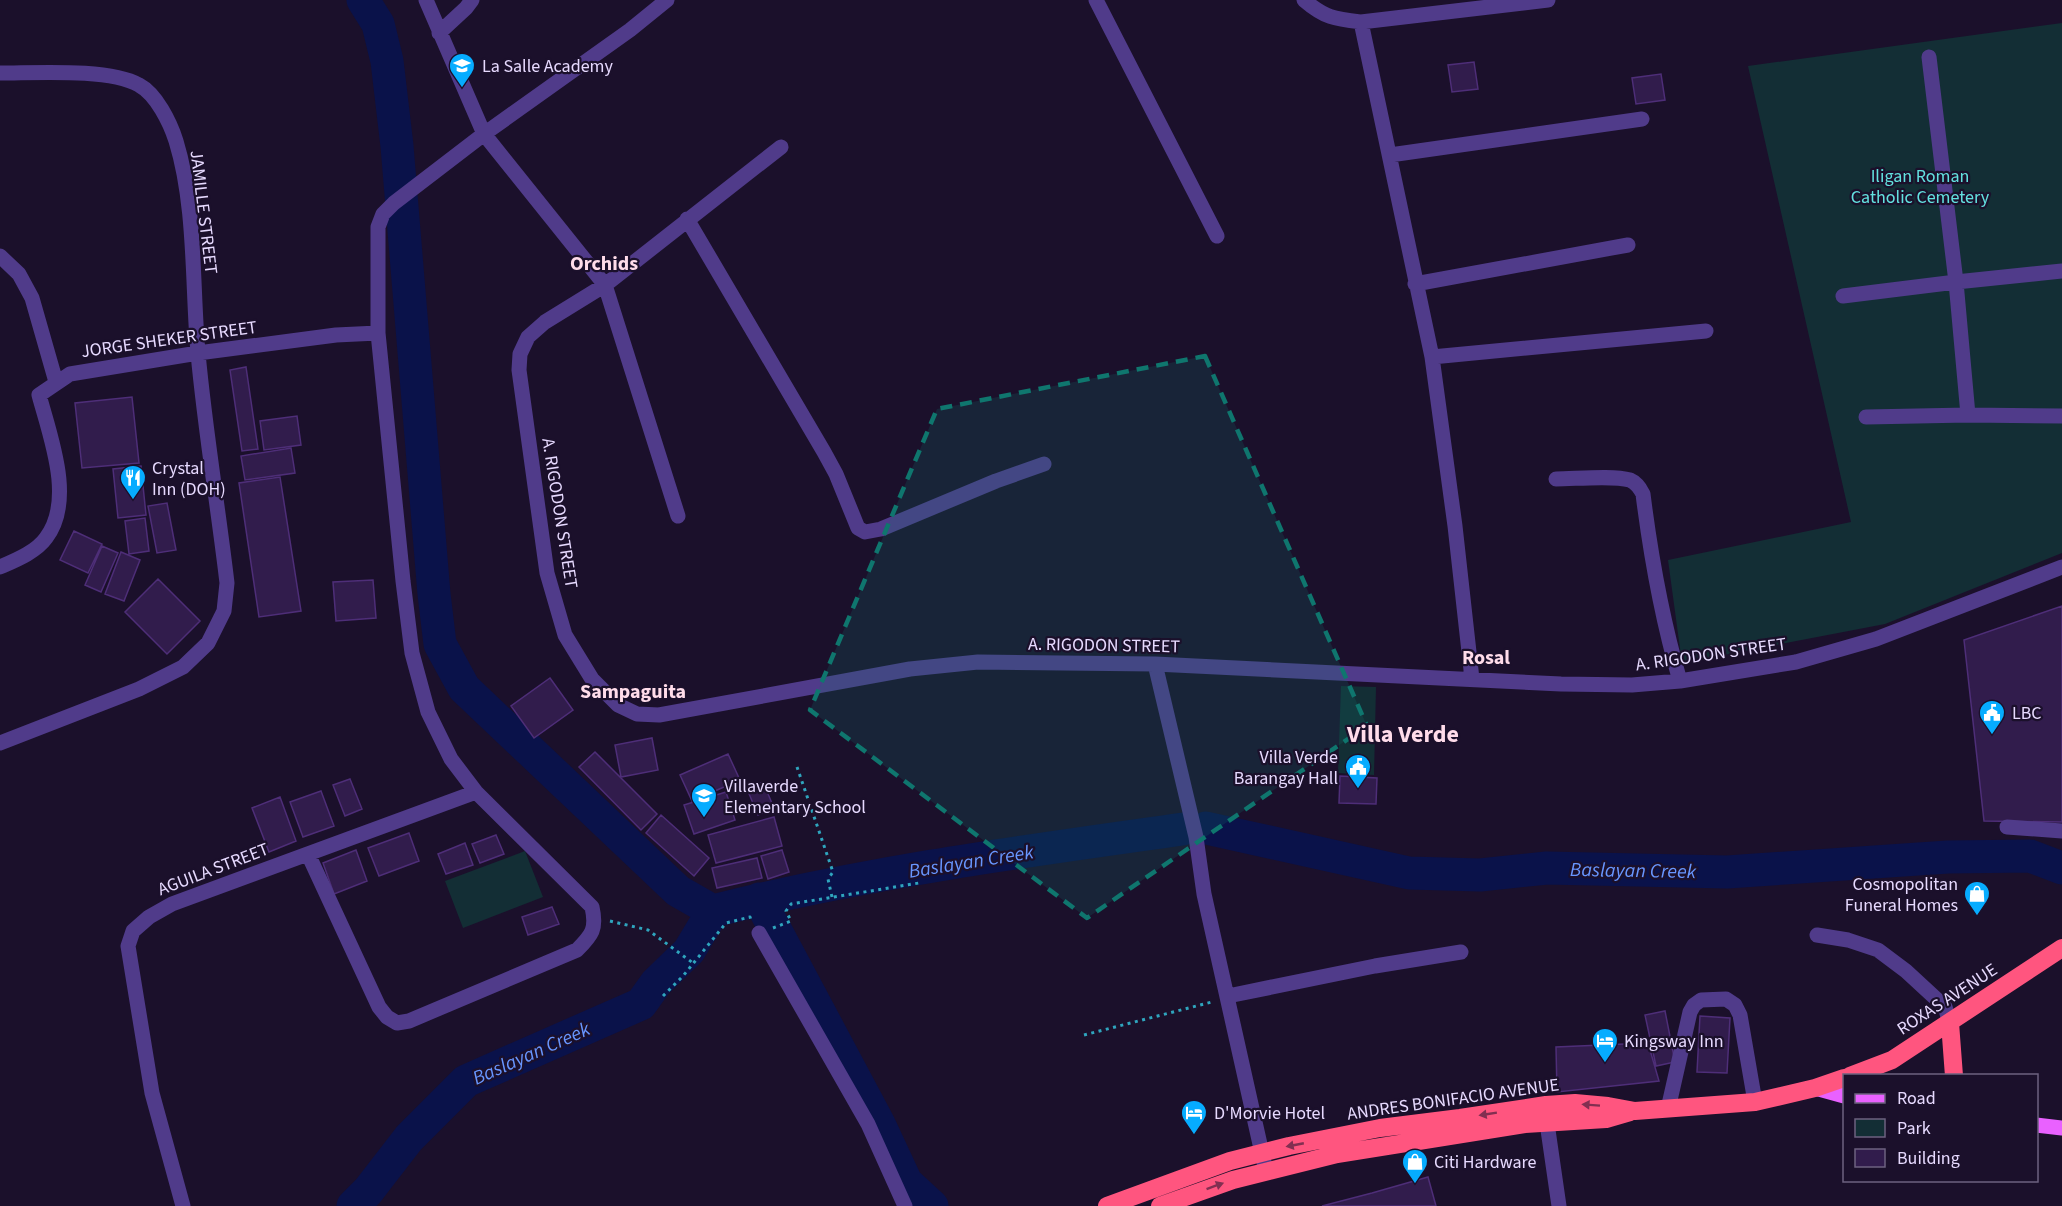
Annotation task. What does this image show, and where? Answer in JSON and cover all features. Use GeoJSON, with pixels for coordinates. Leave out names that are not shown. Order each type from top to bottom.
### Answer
{"type":"FeatureCollection","features":[{"type":"Feature","properties":{"kind":"highway","name":"ROXAS AVENUE"},"geometry":{"type":"LineString","coordinates":[[1855,1074],[1892,1060],[2062,948]]}},
{"type":"Feature","properties":{"kind":"highway"},"geometry":{"type":"LineString","coordinates":[[1950,1023],[1954,1074]]}},
{"type":"Feature","properties":{"kind":"highway"},"geometry":{"type":"LineString","coordinates":[[1815,1088],[1843,1079]]}},
{"type":"Feature","properties":{"kind":"highway","name":"ANDRES BONIFACIO AVENUE"},"geometry":{"type":"LineString","coordinates":[[1160,1206],[1233,1180],[1266,1171],[1337,1154],[1525,1124],[1575,1103],[1635,1111],[1668,1109],[1755,1102],[1815,1088]]}},
{"type":"Feature","properties":{"kind":"highway","name":"ANDRES BONIFACIO AVENUE"},"geometry":{"type":"LineString","coordinates":[[1107,1206],[1230,1161],[1263,1152],[1380,1128],[1460,1118],[1546,1114]]}},
{"type":"Feature","properties":{"kind":"main road"},"geometry":{"type":"LineString","coordinates":[[1815,1088],[1843,1095]]}},
{"type":"Feature","properties":{"kind":"main road"},"geometry":{"type":"LineString","coordinates":[[2038,1125],[2062,1128]]}},
{"type":"Feature","properties":{"kind":"street"},"geometry":{"type":"LineString","coordinates":[[426,0],[484,134],[605,285],[678,516]]}},
{"type":"Feature","properties":{"kind":"street"},"geometry":{"type":"LineString","coordinates":[[439,33],[472,0]]}},
{"type":"Feature","properties":{"kind":"street"},"geometry":{"type":"LineString","coordinates":[[308,854],[379,1007],[387,1017],[397,1023],[409,1022],[577,950],[588,939],[596,923],[592,907],[476,792],[451,759],[428,712],[412,653],[403,581],[378,333],[378,227],[384,214],[393,203],[484,134],[630,30],[667,0]]}},
{"type":"Feature","properties":{"kind":"street"},"geometry":{"type":"LineString","coordinates":[[1096,0],[1217,237]]}},
{"type":"Feature","properties":{"kind":"street"},"geometry":{"type":"LineString","coordinates":[[1304,0],[1318,13],[1335,19],[1361,22],[1548,0]]}},
{"type":"Feature","properties":{"kind":"street"},"geometry":{"type":"LineString","coordinates":[[1361,22],[1432,357],[1455,526],[1472,679]]}},
{"type":"Feature","properties":{"kind":"street"},"geometry":{"type":"LineString","coordinates":[[1929,57],[1956,282],[1968,415]]}},
{"type":"Feature","properties":{"kind":"street","name":"JAMILLE STREET"},"geometry":{"type":"LineString","coordinates":[[0,73],[111,74],[140,85],[163,110],[176,141],[185,188],[198,353],[227,583],[224,611],[208,643],[183,667],[139,689],[0,743]]}},
{"type":"Feature","properties":{"kind":"street"},"geometry":{"type":"LineString","coordinates":[[1390,155],[1642,118]]}},
{"type":"Feature","properties":{"kind":"street","name":"A. RIGODON STREET"},"geometry":{"type":"LineString","coordinates":[[781,147],[605,285],[545,322],[528,337],[520,354],[519,370],[547,573],[565,635],[592,679],[618,705],[637,714],[659,715],[910,669],[978,662],[1155,664],[1561,684],[1632,685],[1680,681],[1796,663],[1875,639],[2062,567]]}},
{"type":"Feature","properties":{"kind":"street"},"geometry":{"type":"LineString","coordinates":[[687,219],[824,452],[836,474],[858,528],[865,532],[881,529],[996,481],[1044,464]]}},
{"type":"Feature","properties":{"kind":"street"},"geometry":{"type":"LineString","coordinates":[[1415,284],[1628,245]]}},
{"type":"Feature","properties":{"kind":"street"},"geometry":{"type":"LineString","coordinates":[[0,256],[19,274],[32,298],[56,382],[39,395],[53,448],[60,489],[57,515],[46,538],[26,554],[0,567]]}},
{"type":"Feature","properties":{"kind":"street"},"geometry":{"type":"LineString","coordinates":[[1843,296],[2062,272]]}},
{"type":"Feature","properties":{"kind":"street"},"geometry":{"type":"LineString","coordinates":[[1432,357],[1706,331]]}},
{"type":"Feature","properties":{"kind":"street","name":"JORGE SHEKER STREET"},"geometry":{"type":"LineString","coordinates":[[56,382],[70,374],[198,353],[336,335],[378,333]]}},
{"type":"Feature","properties":{"kind":"street"},"geometry":{"type":"LineString","coordinates":[[1866,417],[2062,416]]}},
{"type":"Feature","properties":{"kind":"street"},"geometry":{"type":"LineString","coordinates":[[1556,479],[1620,478],[1639,486],[1643,494],[1656,586],[1666,633],[1680,681]]}},
{"type":"Feature","properties":{"kind":"street"},"geometry":{"type":"LineString","coordinates":[[1155,664],[1196,837],[1204,894],[1266,1171]]}},
{"type":"Feature","properties":{"kind":"street","name":"AGUILA STREET"},"geometry":{"type":"LineString","coordinates":[[183,1206],[152,1093],[128,946],[133,931],[149,917],[172,904],[476,792]]}},
{"type":"Feature","properties":{"kind":"street"},"geometry":{"type":"LineString","coordinates":[[2007,827],[2062,831]]}},
{"type":"Feature","properties":{"kind":"street"},"geometry":{"type":"LineString","coordinates":[[763,932],[868,1124],[905,1206]]}},
{"type":"Feature","properties":{"kind":"street"},"geometry":{"type":"LineString","coordinates":[[1817,935],[1848,940],[1878,950],[1906,971],[1945,1006],[1950,1023]]}},
{"type":"Feature","properties":{"kind":"street"},"geometry":{"type":"LineString","coordinates":[[1228,996],[1375,966],[1461,952]]}},
{"type":"Feature","properties":{"kind":"street"},"geometry":{"type":"LineString","coordinates":[[1668,1109],[1690,1012],[1701,1000],[1726,999],[1735,1005],[1740,1015],[1755,1102]]}},
{"type":"Feature","properties":{"kind":"street"},"geometry":{"type":"LineString","coordinates":[[1546,1114],[1559,1206]]}},
{"type":"Feature","properties":{"kind":"path"},"geometry":{"type":"LineString","coordinates":[[797,767],[833,872],[828,879],[832,896]]}},
{"type":"Feature","properties":{"kind":"path"},"geometry":{"type":"LineString","coordinates":[[763,932],[791,921],[786,911],[790,904],[919,883]]}},
{"type":"Feature","properties":{"kind":"path"},"geometry":{"type":"LineString","coordinates":[[594,917],[648,930],[691,962]]}},
{"type":"Feature","properties":{"kind":"path"},"geometry":{"type":"LineString","coordinates":[[663,996],[683,976],[691,962],[726,923],[750,917]]}},
{"type":"Feature","properties":{"kind":"path"},"geometry":{"type":"LineString","coordinates":[[1084,1035],[1199,1006],[1228,996]]}},
{"type":"Feature","properties":{"kind":"highlighted area"},"geometry":{"type":"Polygon","coordinates":[[[1205,356],[1367,726],[1087,918],[810,710],[937,409],[1205,356]]]}},
{"type":"Feature","properties":{"kind":"green space","name":"Iligan Roman Catholic Cemetery"},"geometry":{"type":"Polygon","coordinates":[[[2062,23],[2062,553],[1885,624],[1682,663],[1668,560],[1851,522],[1748,66],[2062,23]]]}},
{"type":"Feature","properties":{"kind":"green space"},"geometry":{"type":"Polygon","coordinates":[[[1341,686],[1376,687],[1374,775],[1338,773],[1341,686]]]}},
{"type":"Feature","properties":{"kind":"green space"},"geometry":{"type":"Polygon","coordinates":[[[525,851],[543,897],[463,928],[445,881],[525,851]]]}},
{"type":"Feature","properties":{"kind":"building"},"geometry":{"type":"Polygon","coordinates":[[[1474,62],[1478,89],[1452,92],[1448,65],[1474,62]]]}},
{"type":"Feature","properties":{"kind":"building"},"geometry":{"type":"Polygon","coordinates":[[[1661,74],[1665,100],[1636,104],[1632,78],[1661,74]]]}},
{"type":"Feature","properties":{"kind":"building"},"geometry":{"type":"Polygon","coordinates":[[[246,367],[258,449],[242,451],[230,370],[246,367]]]}},
{"type":"Feature","properties":{"kind":"building"},"geometry":{"type":"Polygon","coordinates":[[[132,397],[139,463],[82,468],[75,403],[132,397]]]}},
{"type":"Feature","properties":{"kind":"building"},"geometry":{"type":"Polygon","coordinates":[[[297,416],[301,445],[264,450],[260,421],[297,416]]]}},
{"type":"Feature","properties":{"kind":"building"},"geometry":{"type":"Polygon","coordinates":[[[291,448],[295,473],[245,480],[241,456],[291,448]]]}},
{"type":"Feature","properties":{"kind":"building"},"geometry":{"type":"Polygon","coordinates":[[[141,466],[146,515],[118,518],[113,469],[141,466]]]}},
{"type":"Feature","properties":{"kind":"building"},"geometry":{"type":"Polygon","coordinates":[[[280,477],[301,611],[259,617],[239,483],[280,477]]]}},
{"type":"Feature","properties":{"kind":"building"},"geometry":{"type":"Polygon","coordinates":[[[167,503],[176,550],[157,553],[148,506],[167,503]]]}},
{"type":"Feature","properties":{"kind":"building"},"geometry":{"type":"Polygon","coordinates":[[[145,518],[149,551],[129,554],[125,521],[145,518]]]}},
{"type":"Feature","properties":{"kind":"building"},"geometry":{"type":"Polygon","coordinates":[[[74,531],[102,544],[88,573],[60,560],[74,531]]]}},
{"type":"Feature","properties":{"kind":"building"},"geometry":{"type":"Polygon","coordinates":[[[102,546],[118,553],[101,592],[85,585],[102,546]]]}},
{"type":"Feature","properties":{"kind":"building"},"geometry":{"type":"Polygon","coordinates":[[[121,552],[140,560],[124,601],[105,594],[121,552]]]}},
{"type":"Feature","properties":{"kind":"building"},"geometry":{"type":"Polygon","coordinates":[[[158,579],[200,621],[167,654],[125,612],[158,579]]]}},
{"type":"Feature","properties":{"kind":"building"},"geometry":{"type":"Polygon","coordinates":[[[373,580],[376,618],[336,621],[333,582],[373,580]]]}},
{"type":"Feature","properties":{"kind":"building"},"geometry":{"type":"Polygon","coordinates":[[[2062,606],[2062,822],[1984,821],[1964,640],[2062,606]]]}},
{"type":"Feature","properties":{"kind":"building"},"geometry":{"type":"Polygon","coordinates":[[[550,678],[573,710],[534,738],[511,706],[550,678]]]}},
{"type":"Feature","properties":{"kind":"building"},"geometry":{"type":"Polygon","coordinates":[[[652,738],[658,770],[621,777],[615,745],[652,738]]]}},
{"type":"Feature","properties":{"kind":"building"},"geometry":{"type":"Polygon","coordinates":[[[595,752],[657,814],[641,830],[579,767],[595,752]]]}},
{"type":"Feature","properties":{"kind":"building"},"geometry":{"type":"Polygon","coordinates":[[[728,754],[740,780],[692,801],[680,775],[728,754]]]}},
{"type":"Feature","properties":{"kind":"building","name":"Villa Verde Barangay Hall"},"geometry":{"type":"Polygon","coordinates":[[[1340,776],[1377,778],[1376,804],[1339,803],[1340,776]]]}},
{"type":"Feature","properties":{"kind":"building"},"geometry":{"type":"Polygon","coordinates":[[[350,779],[362,809],[345,816],[333,785],[350,779]]]}},
{"type":"Feature","properties":{"kind":"building"},"geometry":{"type":"Polygon","coordinates":[[[763,782],[774,808],[758,815],[747,789],[763,782]]]}},
{"type":"Feature","properties":{"kind":"building"},"geometry":{"type":"Polygon","coordinates":[[[321,791],[334,826],[303,837],[290,802],[321,791]]]}},
{"type":"Feature","properties":{"kind":"building"},"geometry":{"type":"Polygon","coordinates":[[[726,792],[735,820],[694,834],[684,805],[726,792]]]}},
{"type":"Feature","properties":{"kind":"building"},"geometry":{"type":"Polygon","coordinates":[[[280,797],[296,841],[269,852],[252,808],[280,797]]]}},
{"type":"Feature","properties":{"kind":"building"},"geometry":{"type":"Polygon","coordinates":[[[661,815],[709,858],[694,876],[646,833],[661,815]]]}},
{"type":"Feature","properties":{"kind":"building"},"geometry":{"type":"Polygon","coordinates":[[[774,817],[782,846],[716,863],[708,835],[774,817]]]}},
{"type":"Feature","properties":{"kind":"building"},"geometry":{"type":"Polygon","coordinates":[[[409,833],[419,861],[379,876],[368,848],[409,833]]]}},
{"type":"Feature","properties":{"kind":"building"},"geometry":{"type":"Polygon","coordinates":[[[496,835],[504,854],[480,863],[472,844],[496,835]]]}},
{"type":"Feature","properties":{"kind":"building"},"geometry":{"type":"Polygon","coordinates":[[[465,843],[473,865],[446,874],[438,854],[465,843]]]}},
{"type":"Feature","properties":{"kind":"building"},"geometry":{"type":"Polygon","coordinates":[[[356,850],[367,881],[334,894],[323,863],[356,850]]]}},
{"type":"Feature","properties":{"kind":"building"},"geometry":{"type":"Polygon","coordinates":[[[782,850],[789,872],[768,879],[761,856],[782,850]]]}},
{"type":"Feature","properties":{"kind":"building"},"geometry":{"type":"Polygon","coordinates":[[[757,858],[762,878],[717,888],[712,868],[757,858]]]}},
{"type":"Feature","properties":{"kind":"building"},"geometry":{"type":"Polygon","coordinates":[[[552,907],[559,924],[528,935],[522,917],[552,907]]]}},
{"type":"Feature","properties":{"kind":"building"},"geometry":{"type":"Polygon","coordinates":[[[1665,1011],[1675,1062],[1656,1066],[1645,1015],[1665,1011]]]}},
{"type":"Feature","properties":{"kind":"building"},"geometry":{"type":"Polygon","coordinates":[[[1700,1016],[1730,1018],[1727,1073],[1697,1072],[1700,1016]]]}},
{"type":"Feature","properties":{"kind":"building","name":"Kingsway Inn"},"geometry":{"type":"Polygon","coordinates":[[[1648,1043],[1659,1081],[1557,1092],[1556,1047],[1648,1043]]]}},
{"type":"Feature","properties":{"kind":"building","name":"Citi Hardware"},"geometry":{"type":"Polygon","coordinates":[[[1428,1177],[1436,1206],[1322,1206],[1372,1193],[1428,1177]]]}},
{"type":"Feature","properties":{"kind":"waterway"},"geometry":{"type":"LineString","coordinates":[[363,0],[378,24],[387,61],[397,146],[440,644],[464,688],[678,891],[713,911],[888,874],[1006,854],[1183,829]]}},
{"type":"Feature","properties":{"kind":"waterway","name":"Baslayan Creek"},"geometry":{"type":"LineString","coordinates":[[1206,828],[1409,873],[1480,875],[1547,868],[1727,872],[1948,857],[2030,856],[2062,868]]}},
{"type":"Feature","properties":{"kind":"waterway"},"geometry":{"type":"LineString","coordinates":[[759,899],[879,1124],[906,1182],[932,1206]]}},
{"type":"Feature","properties":{"kind":"waterway","name":"Baslayan Creek"},"geometry":{"type":"LineString","coordinates":[[353,1206],[368,1191],[409,1138],[466,1081],[641,1004],[656,983],[689,951],[713,911]]}},
{"type":"Feature","properties":{"kind":"place","name":"La Salle Academy"},"geometry":{"type":"Point","coordinates":[462,89]}},
{"type":"Feature","properties":{"kind":"place","name":"Crystal Inn (DOH)"},"geometry":{"type":"Point","coordinates":[133,501]}},
{"type":"Feature","properties":{"kind":"place","name":"LBC"},"geometry":{"type":"Point","coordinates":[1992,736]}},
{"type":"Feature","properties":{"kind":"place","name":"Villa Verde Barangay Hall"},"geometry":{"type":"Point","coordinates":[1358,790]}},
{"type":"Feature","properties":{"kind":"place","name":"Villaverde Elementary School"},"geometry":{"type":"Point","coordinates":[704,819]}},
{"type":"Feature","properties":{"kind":"place","name":"Cosmopolitan Funeral Homes"},"geometry":{"type":"Point","coordinates":[1977,917]}},
{"type":"Feature","properties":{"kind":"place","name":"Kingsway Inn"},"geometry":{"type":"Point","coordinates":[1605,1064]}},
{"type":"Feature","properties":{"kind":"place","name":"D'Morvie Hotel"},"geometry":{"type":"Point","coordinates":[1194,1136]}},
{"type":"Feature","properties":{"kind":"place","name":"Citi Hardware"},"geometry":{"type":"Point","coordinates":[1415,1185]}},
{"type":"Feature","properties":{"kind":"district","name":"Orchids"},"geometry":{"type":"Point","coordinates":[604,263]}},
{"type":"Feature","properties":{"kind":"district","name":"Rosal"},"geometry":{"type":"Point","coordinates":[1486,657]}},
{"type":"Feature","properties":{"kind":"district","name":"Sampaguita"},"geometry":{"type":"Point","coordinates":[633,691]}},
{"type":"Feature","properties":{"kind":"district","name":"Villa Verde"},"geometry":{"type":"Point","coordinates":[1403,734]}}]}
